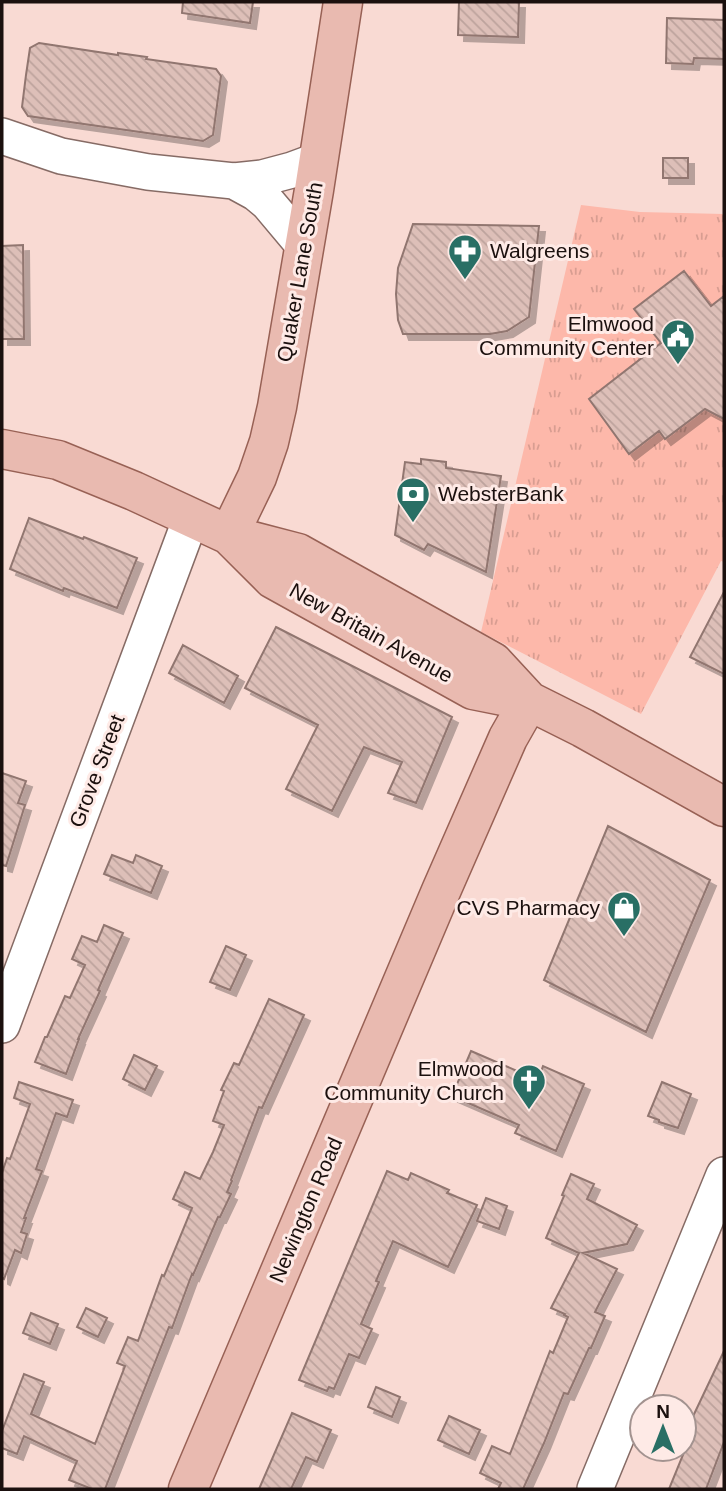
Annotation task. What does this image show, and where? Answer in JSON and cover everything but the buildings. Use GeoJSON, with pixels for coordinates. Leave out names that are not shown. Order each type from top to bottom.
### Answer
{"type":"FeatureCollection","features":[{"type":"Feature","properties":{"kind":"main road","name":"Quaker Lane South"},"geometry":{"type":"LineString","coordinates":[[229,535],[257,477],[277,407],[343,2]]}},
{"type":"Feature","properties":{"kind":"main road","name":"New Britain Avenue"},"geometry":{"type":"LineString","coordinates":[[2,449],[58,460],[134,491],[229,535],[298,554],[493,662],[529,701],[724,807]]}},
{"type":"Feature","properties":{"kind":"main road","name":"Newington Road"},"geometry":{"type":"LineString","coordinates":[[188,1489],[441,891],[508,738],[529,701]]}},
{"type":"Feature","properties":{"kind":"street"},"geometry":{"type":"LineString","coordinates":[[2,136],[61,156],[148,172],[234,181],[262,178],[319,160]]}},
{"type":"Feature","properties":{"kind":"street"},"geometry":{"type":"LineString","coordinates":[[234,181],[268,203],[305,247]]}},
{"type":"Feature","properties":{"kind":"street","name":"Grove Street"},"geometry":{"type":"LineString","coordinates":[[2,1025],[191,518]]}},
{"type":"Feature","properties":{"kind":"street"},"geometry":{"type":"LineString","coordinates":[[594,1489],[724,1175]]}},
{"type":"Feature","properties":{"kind":"green space"},"geometry":{"type":"Polygon","coordinates":[[[581,205],[640,212],[724,214],[724,562],[721,561],[641,714],[481,632],[581,205]]]}},
{"type":"Feature","properties":{"kind":"place","name":"Walgreens"},"geometry":{"type":"Point","coordinates":[465,281]}},
{"type":"Feature","properties":{"kind":"place","name":"Elmwood Community Center"},"geometry":{"type":"Point","coordinates":[678,366]}},
{"type":"Feature","properties":{"kind":"place","name":"WebsterBank"},"geometry":{"type":"Point","coordinates":[413,524]}},
{"type":"Feature","properties":{"kind":"place","name":"CVS Pharmacy"},"geometry":{"type":"Point","coordinates":[624,938]}},
{"type":"Feature","properties":{"kind":"place","name":"Elmwood Community Church"},"geometry":{"type":"Point","coordinates":[529,1111]}}]}
